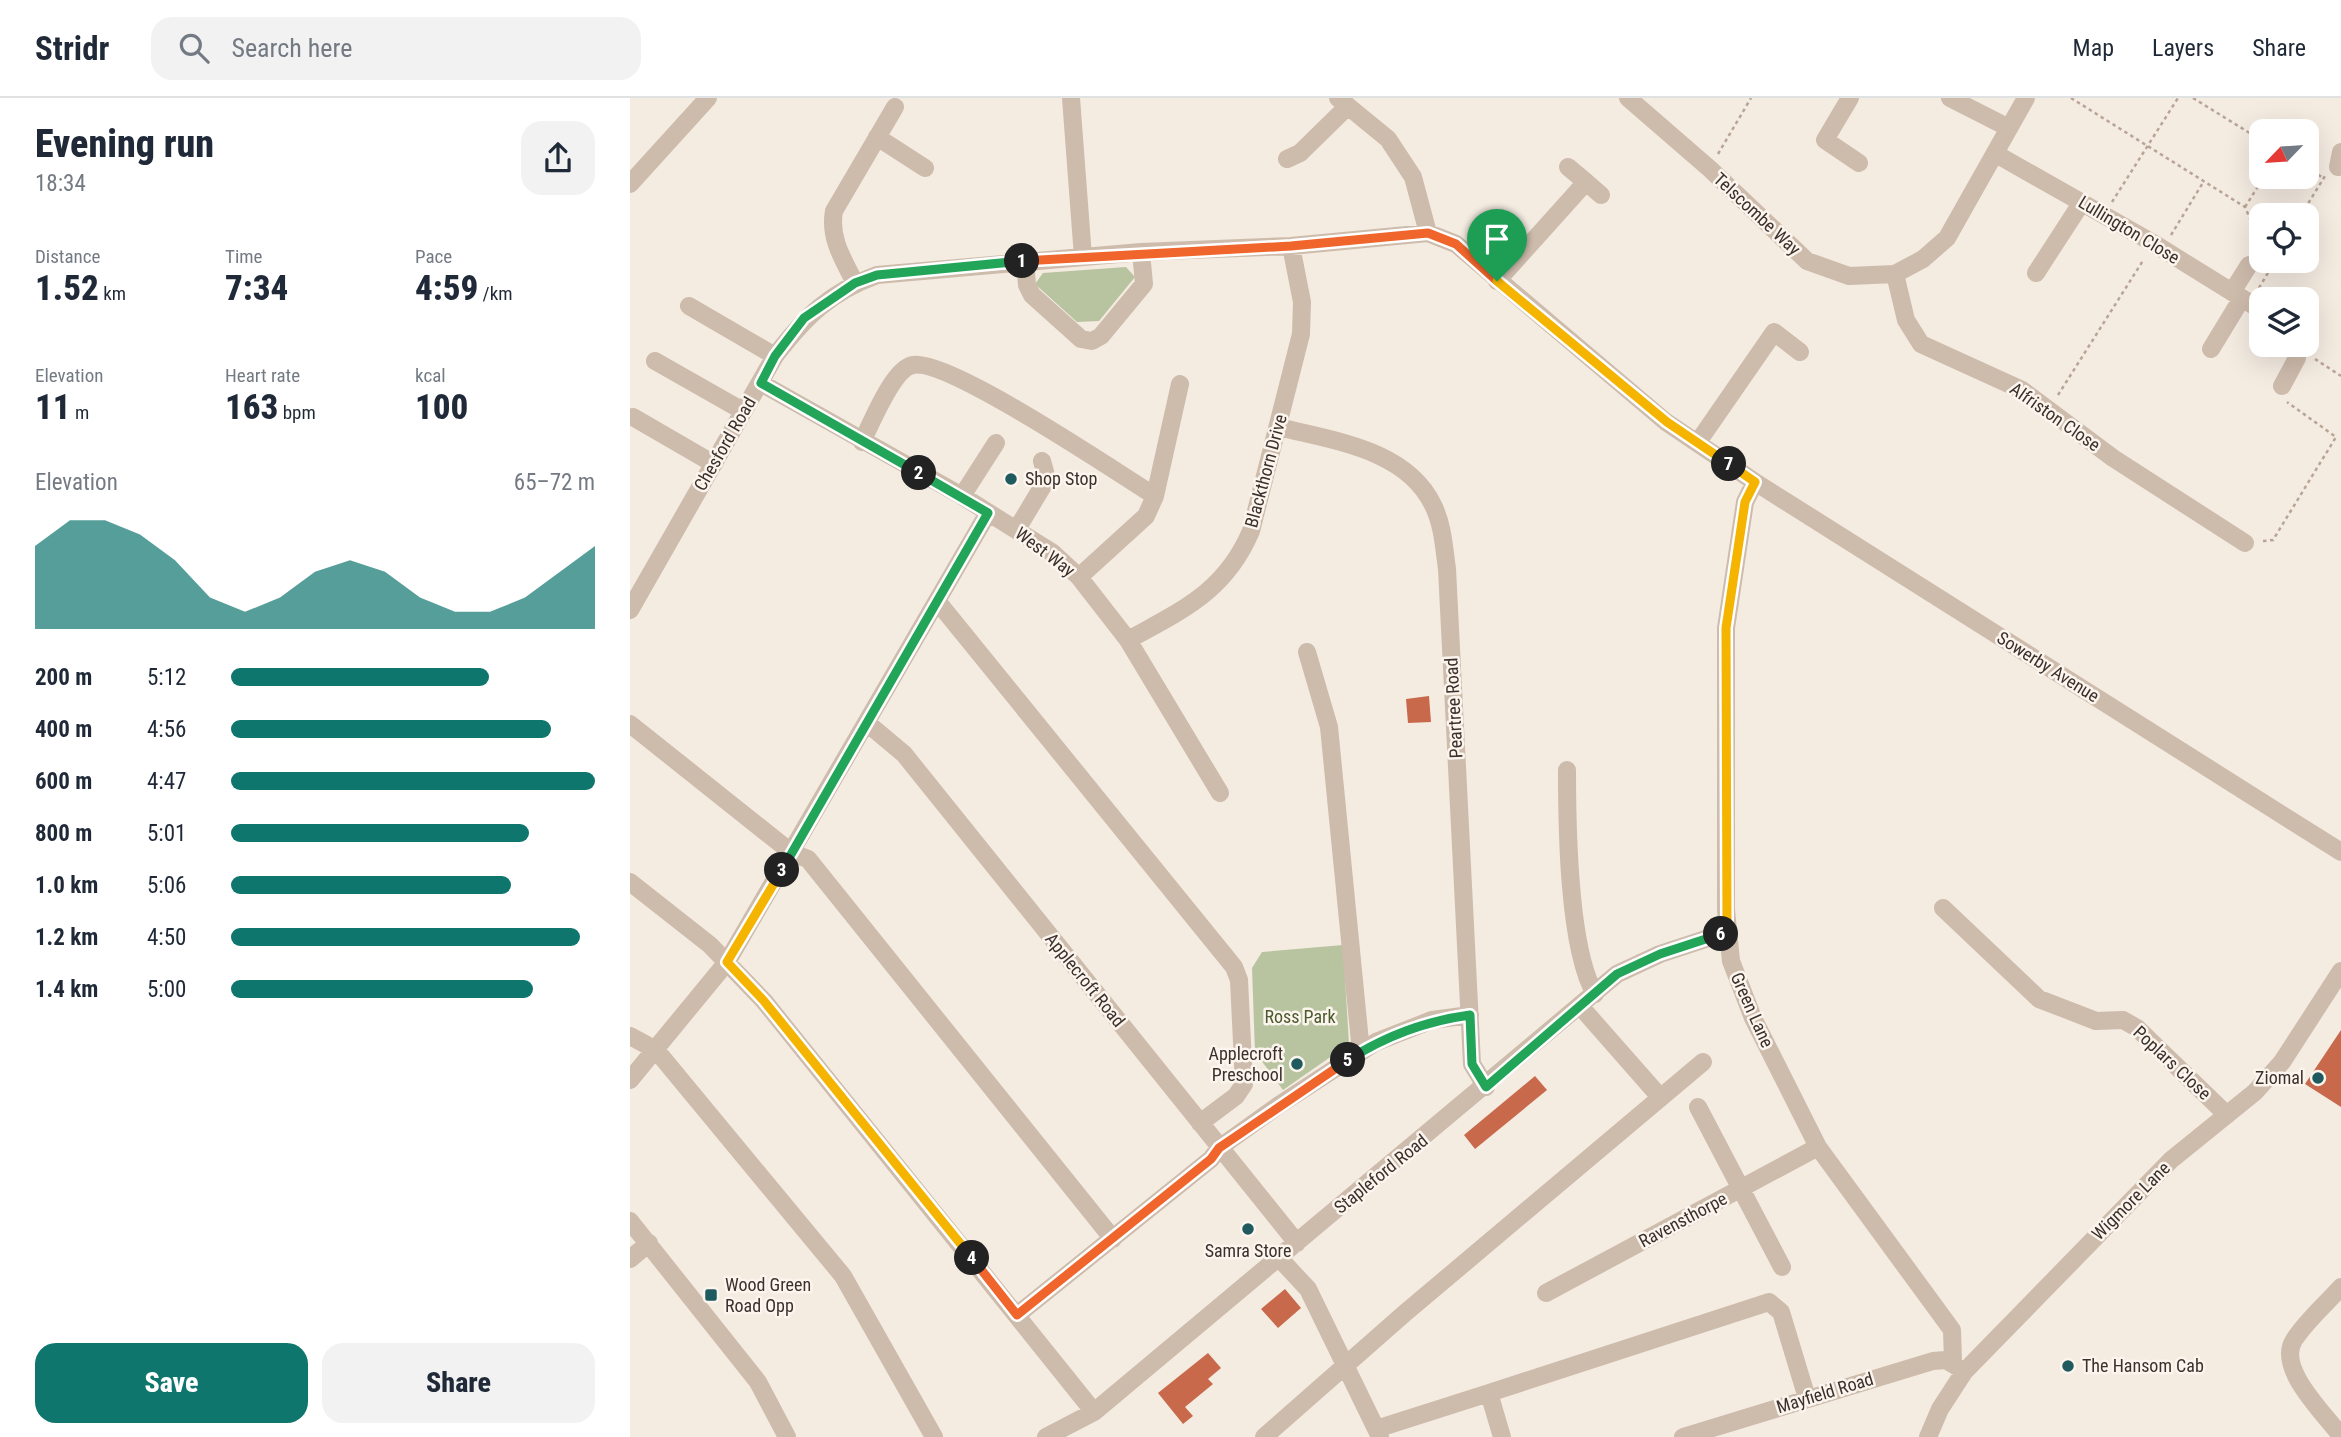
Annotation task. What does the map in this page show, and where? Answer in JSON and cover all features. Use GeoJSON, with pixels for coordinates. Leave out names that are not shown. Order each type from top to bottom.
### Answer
{"type":"FeatureCollection","features":[{"type":"Feature","properties":{"kind":"street"},"geometry":{"type":"LineString","coordinates":[[631,182],[708,98]]}},
{"type":"Feature","properties":{"kind":"street"},"geometry":{"type":"LineString","coordinates":[[1070,98],[1083,257]]}},
{"type":"Feature","properties":{"kind":"street","name":"Telscombe Way"},"geometry":{"type":"LineString","coordinates":[[1628,98],[1710,169],[1807,261],[1849,276],[1895,274],[1923,259],[1947,238],[2026,98]]}},
{"type":"Feature","properties":{"kind":"street"},"geometry":{"type":"LineString","coordinates":[[1850,98],[1825,141],[1859,163]]}},
{"type":"Feature","properties":{"kind":"street"},"geometry":{"type":"LineString","coordinates":[[1950,98],[2009,128]]}},
{"type":"Feature","properties":{"kind":"street"},"geometry":{"type":"LineString","coordinates":[[1287,159],[1300,153],[1343,102],[1388,139],[1413,177],[1428,233]]}},
{"type":"Feature","properties":{"kind":"street"},"geometry":{"type":"LineString","coordinates":[[855,283],[834,239],[834,211],[895,107]]}},
{"type":"Feature","properties":{"kind":"street"},"geometry":{"type":"LineString","coordinates":[[877,137],[925,168]]}},
{"type":"Feature","properties":{"kind":"street","name":"Lullington Close"},"geometry":{"type":"LineString","coordinates":[[1996,154],[2158,246],[2246,301]]}},
{"type":"Feature","properties":{"kind":"street"},"geometry":{"type":"LineString","coordinates":[[1568,167],[1601,195]]}},
{"type":"Feature","properties":{"kind":"street"},"geometry":{"type":"LineString","coordinates":[[1497,281],[1586,182]]}},
{"type":"Feature","properties":{"kind":"street"},"geometry":{"type":"LineString","coordinates":[[2036,273],[2082,202]]}},
{"type":"Feature","properties":{"kind":"street","name":"Chesford Road"},"geometry":{"type":"LineString","coordinates":[[630,610],[775,356],[804,318],[855,283],[877,275],[1141,252],[1291,246],[1428,233],[1456,244],[1667,422],[1755,482]]}},
{"type":"Feature","properties":{"kind":"street","name":"Blackthorn Drive"},"geometry":{"type":"LineString","coordinates":[[1128,640],[1198,601],[1224,578],[1241,554],[1251,531],[1301,334],[1302,302],[1291,246]]}},
{"type":"Feature","properties":{"kind":"street"},"geometry":{"type":"LineString","coordinates":[[1025,261],[1027,285],[1032,295],[1081,339],[1092,341],[1101,336],[1144,285],[1141,252]]}},
{"type":"Feature","properties":{"kind":"street"},"geometry":{"type":"LineString","coordinates":[[2211,349],[2246,301],[2249,265]]}},
{"type":"Feature","properties":{"kind":"street","name":"Alfriston Close"},"geometry":{"type":"LineString","coordinates":[[1895,274],[1906,320],[1921,344],[2022,390],[2113,458],[2245,543]]}},
{"type":"Feature","properties":{"kind":"street"},"geometry":{"type":"LineString","coordinates":[[689,306],[775,356]]}},
{"type":"Feature","properties":{"kind":"street"},"geometry":{"type":"LineString","coordinates":[[1698,442],[1774,332],[1800,352]]}},
{"type":"Feature","properties":{"kind":"street"},"geometry":{"type":"LineString","coordinates":[[2282,386],[2297,357]]}},
{"type":"Feature","properties":{"kind":"street"},"geometry":{"type":"LineString","coordinates":[[655,361],[743,411]]}},
{"type":"Feature","properties":{"kind":"street"},"geometry":{"type":"LineString","coordinates":[[862,442],[898,373],[913,365],[934,366],[990,395],[1155,496]]}},
{"type":"Feature","properties":{"kind":"street","name":"West Way"},"geometry":{"type":"LineString","coordinates":[[761,383],[962,496],[1053,553],[1079,577],[1128,640],[1220,793]]}},
{"type":"Feature","properties":{"kind":"street"},"geometry":{"type":"LineString","coordinates":[[1079,577],[1146,516],[1155,496],[1180,384]]}},
{"type":"Feature","properties":{"kind":"street"},"geometry":{"type":"LineString","coordinates":[[634,417],[714,464]]}},
{"type":"Feature","properties":{"kind":"street","name":"Peartree Road"},"geometry":{"type":"LineString","coordinates":[[1279,427],[1373,453],[1395,463],[1426,493],[1439,521],[1447,569],[1472,1064],[1486,1087]]}},
{"type":"Feature","properties":{"kind":"street"},"geometry":{"type":"LineString","coordinates":[[962,496],[996,443]]}},
{"type":"Feature","properties":{"kind":"street"},"geometry":{"type":"LineString","coordinates":[[1017,530],[1047,479],[1042,461]]}},
{"type":"Feature","properties":{"kind":"street","name":"Sowerby Avenue"},"geometry":{"type":"LineString","coordinates":[[1755,482],[2341,852]]}},
{"type":"Feature","properties":{"kind":"street","name":"Green Lane"},"geometry":{"type":"LineString","coordinates":[[1755,482],[1745,502],[1726,628],[1727,932],[1731,961],[1741,990],[1818,1147],[1850,1194],[1946,1318],[1952,1330],[1959,1367]]}},
{"type":"Feature","properties":{"kind":"street"},"geometry":{"type":"LineString","coordinates":[[630,1080],[727,962],[988,513]]}},
{"type":"Feature","properties":{"kind":"street"},"geometry":{"type":"LineString","coordinates":[[937,601],[1234,967],[1239,980],[1244,1084],[1236,1096],[1200,1124]]}},
{"type":"Feature","properties":{"kind":"street"},"geometry":{"type":"LineString","coordinates":[[1307,652],[1329,727],[1361,1052]]}},
{"type":"Feature","properties":{"kind":"street","name":"Applecroft Road"},"geometry":{"type":"LineString","coordinates":[[867,723],[905,754],[1297,1242]]}},
{"type":"Feature","properties":{"kind":"street"},"geometry":{"type":"LineString","coordinates":[[630,724],[792,853],[808,859],[1113,1239]]}},
{"type":"Feature","properties":{"kind":"street"},"geometry":{"type":"LineString","coordinates":[[1567,770],[1572,893],[1587,979],[1595,994]]}},
{"type":"Feature","properties":{"kind":"street"},"geometry":{"type":"LineString","coordinates":[[630,882],[710,945],[764,1001],[1094,1412]]}},
{"type":"Feature","properties":{"kind":"street","name":"Poplars Close"},"geometry":{"type":"LineString","coordinates":[[1943,908],[2039,999],[2096,1021],[2123,1020],[2137,1028],[2227,1115]]}},
{"type":"Feature","properties":{"kind":"street","name":"Stapleford Road"},"geometry":{"type":"LineString","coordinates":[[1046,1437],[1094,1412],[1632,965],[1727,932]]}},
{"type":"Feature","properties":{"kind":"street","name":"Wigmore Lane"},"geometry":{"type":"LineString","coordinates":[[1928,1437],[1959,1367],[2171,1160],[2255,1092],[2282,1062],[2341,971]]}},
{"type":"Feature","properties":{"kind":"street"},"geometry":{"type":"LineString","coordinates":[[1580,1006],[1660,1097]]}},
{"type":"Feature","properties":{"kind":"street"},"geometry":{"type":"LineString","coordinates":[[1017,1315],[1211,1159],[1219,1148],[1376,1042],[1432,1020],[1470,1015]]}},
{"type":"Feature","properties":{"kind":"street"},"geometry":{"type":"LineString","coordinates":[[630,1037],[656,1050],[843,1276],[934,1437]]}},
{"type":"Feature","properties":{"kind":"street"},"geometry":{"type":"LineString","coordinates":[[1264,1437],[1405,1313],[1703,1062]]}},
{"type":"Feature","properties":{"kind":"street"},"geometry":{"type":"LineString","coordinates":[[1698,1107],[1782,1267]]}},
{"type":"Feature","properties":{"kind":"street","name":"Ravensthorpe"},"geometry":{"type":"LineString","coordinates":[[1546,1293],[1818,1147]]}},
{"type":"Feature","properties":{"kind":"street"},"geometry":{"type":"LineString","coordinates":[[630,1221],[758,1382],[787,1437]]}},
{"type":"Feature","properties":{"kind":"street"},"geometry":{"type":"LineString","coordinates":[[630,1259],[649,1242]]}},
{"type":"Feature","properties":{"kind":"street"},"geometry":{"type":"LineString","coordinates":[[1280,1259],[1308,1289],[1378,1433],[1489,1393],[1769,1302],[1781,1312],[1807,1398]]}},
{"type":"Feature","properties":{"kind":"street"},"geometry":{"type":"LineString","coordinates":[[2341,1287],[2293,1341],[2289,1355],[2292,1371],[2341,1436]]}},
{"type":"Feature","properties":{"kind":"street","name":"Mayfield Road"},"geometry":{"type":"LineString","coordinates":[[1683,1437],[1933,1361],[1959,1367]]}},
{"type":"Feature","properties":{"kind":"street"},"geometry":{"type":"LineString","coordinates":[[1489,1393],[1502,1437]]}},
{"type":"Feature","properties":{"kind":"path"},"geometry":{"type":"LineString","coordinates":[[1710,169],[1751,98]]}},
{"type":"Feature","properties":{"kind":"path"},"geometry":{"type":"LineString","coordinates":[[2071,98],[2245,207],[2249,216]]}},
{"type":"Feature","properties":{"kind":"path"},"geometry":{"type":"LineString","coordinates":[[2104,215],[2178,98]]}},
{"type":"Feature","properties":{"kind":"path"},"geometry":{"type":"LineString","coordinates":[[2193,98],[2249,133]]}},
{"type":"Feature","properties":{"kind":"path"},"geometry":{"type":"LineString","coordinates":[[2308,203],[2322,178],[2339,159]]}},
{"type":"Feature","properties":{"kind":"path"},"geometry":{"type":"LineString","coordinates":[[2049,410],[2204,181]]}},
{"type":"Feature","properties":{"kind":"path"},"geometry":{"type":"LineString","coordinates":[[2245,207],[2256,189]]}},
{"type":"Feature","properties":{"kind":"path"},"geometry":{"type":"LineString","coordinates":[[2246,301],[2266,273]]}},
{"type":"Feature","properties":{"kind":"path"},"geometry":{"type":"LineString","coordinates":[[2314,357],[2341,376]]}},
{"type":"Feature","properties":{"kind":"path"},"geometry":{"type":"LineString","coordinates":[[2245,543],[2273,541],[2336,437],[2288,405],[2282,386]]}},
{"type":"Feature","properties":{"kind":"green space"},"geometry":{"type":"Polygon","coordinates":[[[1126,267],[1135,277],[1099,321],[1077,322],[1035,284],[1043,273],[1126,267]]]}},
{"type":"Feature","properties":{"kind":"green space","name":"Ross Park"},"geometry":{"type":"Polygon","coordinates":[[[1343,945],[1349,1044],[1283,1090],[1255,1052],[1252,968],[1262,952],[1343,945]]]}},
{"type":"Feature","properties":{"kind":"building"},"geometry":{"type":"Polygon","coordinates":[[[1429,696],[1431,722],[1408,723],[1406,699],[1429,696]]]}},
{"type":"Feature","properties":{"kind":"building"},"geometry":{"type":"Polygon","coordinates":[[[2341,1030],[2341,1107],[2305,1084],[2341,1030]]]}},
{"type":"Feature","properties":{"kind":"building"},"geometry":{"type":"Polygon","coordinates":[[[1535,1076],[1547,1090],[1475,1149],[1464,1135],[1535,1076]]]}},
{"type":"Feature","properties":{"kind":"building"},"geometry":{"type":"Polygon","coordinates":[[[1285,1289],[1301,1308],[1278,1328],[1261,1309],[1285,1289]]]}},
{"type":"Feature","properties":{"kind":"building"},"geometry":{"type":"Polygon","coordinates":[[[1208,1353],[1221,1368],[1208,1379],[1213,1384],[1185,1407],[1193,1416],[1183,1424],[1158,1393],[1208,1353]]]}},
{"type":"Feature","properties":{"kind":"place","name":"Shop Stop"},"geometry":{"type":"Point","coordinates":[1011,479]}},
{"type":"Feature","properties":{"kind":"place","name":"Applecroft Preschool"},"geometry":{"type":"Point","coordinates":[1297,1064]}},
{"type":"Feature","properties":{"kind":"place","name":"Ziomal"},"geometry":{"type":"Point","coordinates":[2318,1078]}},
{"type":"Feature","properties":{"kind":"place","name":"Samra Store"},"geometry":{"type":"Point","coordinates":[1248,1229]}},
{"type":"Feature","properties":{"kind":"place","name":"Wood Green Road Opp"},"geometry":{"type":"Point","coordinates":[711,1295]}},
{"type":"Feature","properties":{"kind":"place","name":"The Hansom Cab"},"geometry":{"type":"Point","coordinates":[2068,1366]}},
{"type":"Feature","properties":{"kind":"route"},"geometry":{"type":"LineString","coordinates":[[1428,233],[1456,244],[1497,281],[1667,422],[1755,482],[1745,502],[1726,628],[1727,932],[1660,954],[1617,974],[1486,1087],[1472,1064],[1470,1015],[1432,1020],[1376,1042],[1219,1148],[1211,1159],[1017,1315],[764,1001],[727,962],[988,513],[761,383],[775,356],[804,318],[855,283],[877,275],[1141,252],[1291,246],[1428,233]]}}]}
